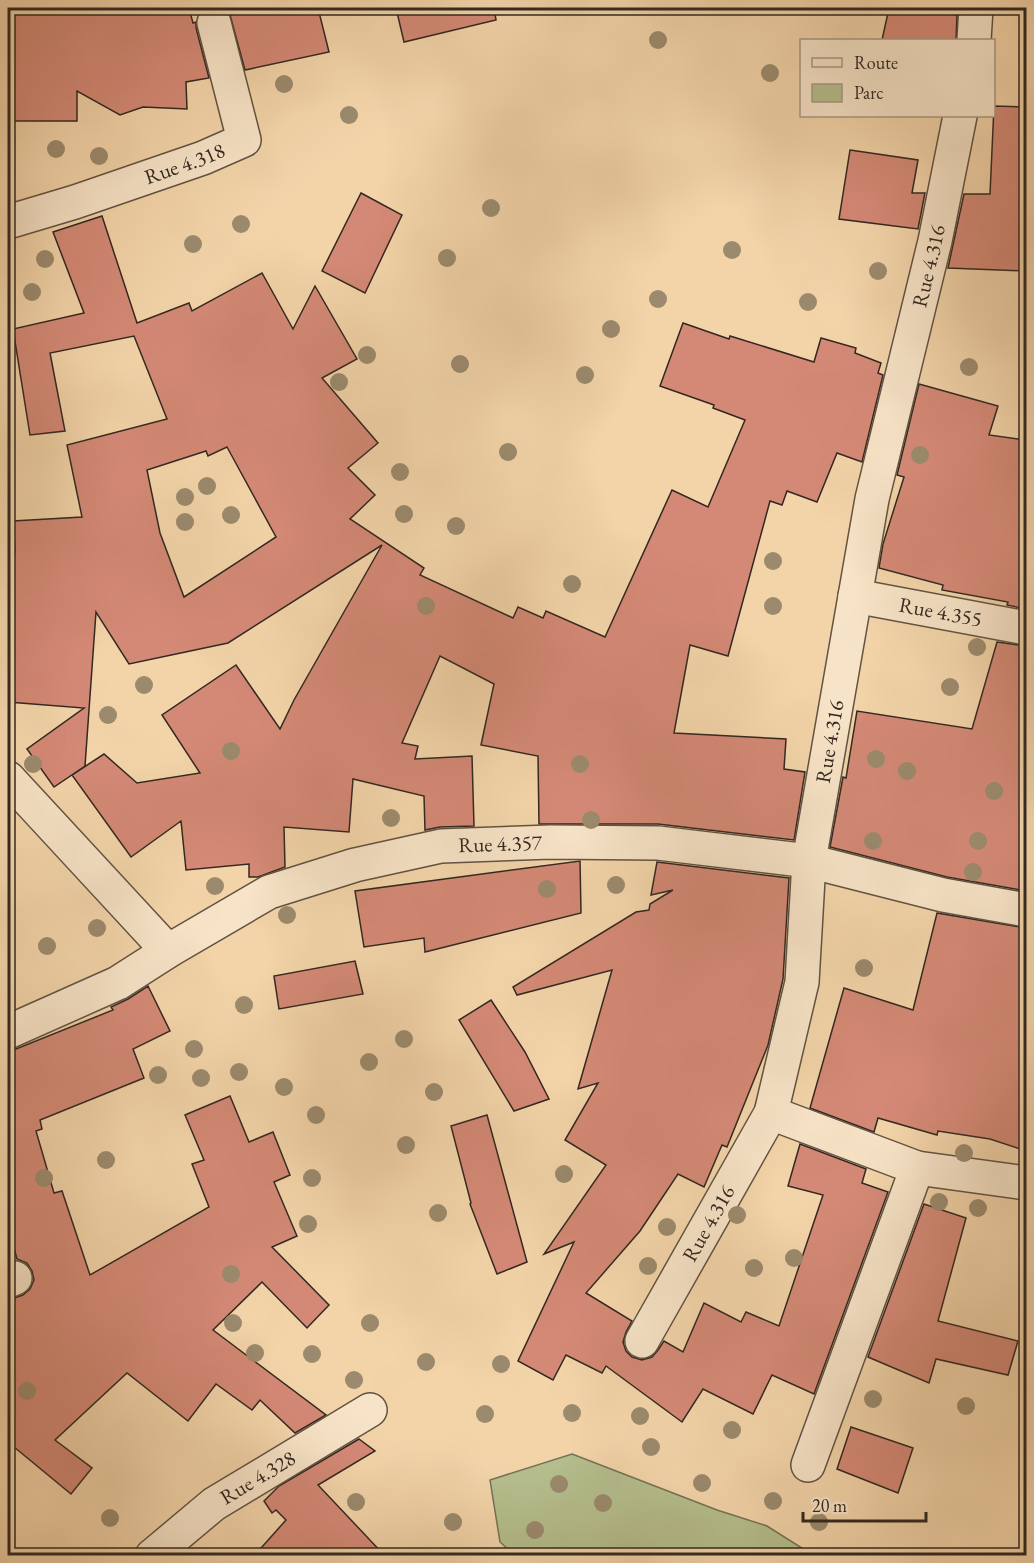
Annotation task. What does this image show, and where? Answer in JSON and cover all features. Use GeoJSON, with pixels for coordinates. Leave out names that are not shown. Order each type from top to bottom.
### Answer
{"type":"FeatureCollection","features":[{"type":"Feature","properties":{"kind":"street"},"geometry":{"type":"LineString","coordinates":[[974,39],[976,8]]}},
{"type":"Feature","properties":{"kind":"street","name":"Rue 4.318"},"geometry":{"type":"LineString","coordinates":[[8,222],[86,199],[203,158],[244,140],[214,23]]}},
{"type":"Feature","properties":{"kind":"street","name":"Rue 4.316"},"geometry":{"type":"LineString","coordinates":[[642,1341],[771,1113],[802,982],[809,861],[872,499],[934,241],[960,117]]}},
{"type":"Feature","properties":{"kind":"street","name":"Rue 4.355"},"geometry":{"type":"LineString","coordinates":[[855,596],[1026,628]]}},
{"type":"Feature","properties":{"kind":"street"},"geometry":{"type":"LineString","coordinates":[[8,778],[168,951]]}},
{"type":"Feature","properties":{"kind":"street","name":"Rue 4.357"},"geometry":{"type":"LineString","coordinates":[[8,1032],[118,983],[269,892],[355,865],[441,846],[551,842],[658,843],[809,861],[943,895],[1026,910]]}},
{"type":"Feature","properties":{"kind":"street"},"geometry":{"type":"LineString","coordinates":[[771,1113],[917,1168],[1026,1183]]}},
{"type":"Feature","properties":{"kind":"street"},"geometry":{"type":"LineString","coordinates":[[808,1466],[917,1168]]}},
{"type":"Feature","properties":{"kind":"street","name":"Rue 4.328"},"geometry":{"type":"LineString","coordinates":[[152,1556],[214,1504],[370,1410]]}},
{"type":"Feature","properties":{"kind":"green space"},"geometry":{"type":"Polygon","coordinates":[[[572,1454],[717,1510],[767,1526],[813,1555],[514,1555],[500,1542],[490,1480],[572,1454]]]}},
{"type":"Feature","properties":{"kind":"building"},"geometry":{"type":"Polygon","coordinates":[[[8,8],[189,8],[193,23],[196,22],[209,78],[186,82],[187,109],[143,107],[120,115],[77,91],[77,121],[8,121],[8,8]]]}},
{"type":"Feature","properties":{"kind":"building"},"geometry":{"type":"Polygon","coordinates":[[[265,8],[318,8],[329,52],[245,70],[230,15],[265,8]]]}},
{"type":"Feature","properties":{"kind":"building"},"geometry":{"type":"Polygon","coordinates":[[[396,8],[494,8],[496,20],[404,42],[396,8]]]}},
{"type":"Feature","properties":{"kind":"building"},"geometry":{"type":"Polygon","coordinates":[[[889,8],[907,8],[957,15],[956,39],[882,39],[889,8]]]}},
{"type":"Feature","properties":{"kind":"building"},"geometry":{"type":"Polygon","coordinates":[[[995,106],[1026,107],[1026,271],[948,268],[964,194],[990,194],[995,106]]]}},
{"type":"Feature","properties":{"kind":"building"},"geometry":{"type":"Polygon","coordinates":[[[850,150],[918,160],[912,193],[925,193],[918,229],[839,219],[850,150]]]}},
{"type":"Feature","properties":{"kind":"building"},"geometry":{"type":"Polygon","coordinates":[[[361,193],[402,215],[365,293],[322,271],[361,193]]]}},
{"type":"Feature","properties":{"kind":"building"},"geometry":{"type":"Polygon","coordinates":[[[102,216],[137,323],[189,303],[192,311],[262,273],[293,329],[315,286],[357,359],[322,378],[378,443],[348,468],[375,495],[350,519],[424,568],[420,575],[513,618],[518,607],[543,618],[546,611],[605,637],[672,490],[708,507],[745,420],[713,408],[714,405],[660,386],[683,323],[729,339],[730,336],[814,362],[821,338],[856,348],[855,353],[881,363],[878,373],[883,375],[862,462],[837,453],[817,502],[787,491],[782,505],[770,501],[728,656],[690,645],[674,733],[786,739],[784,769],[805,772],[794,840],[658,824],[539,824],[538,756],[481,745],[494,684],[440,656],[402,743],[418,746],[415,759],[472,756],[474,826],[425,830],[424,796],[353,779],[349,832],[284,827],[285,867],[258,877],[249,877],[249,864],[186,870],[181,821],[131,857],[72,775],[104,754],[137,783],[200,773],[162,715],[236,665],[280,729],[294,700],[382,545],[228,643],[129,664],[96,612],[85,766],[54,787],[27,749],[84,708],[8,702],[8,615],[15,550],[13,521],[82,517],[67,445],[167,419],[134,336],[50,353],[65,431],[30,435],[13,329],[84,313],[53,232],[102,216]],[[227,447],[208,456],[206,451],[147,470],[160,533],[184,597],[276,537],[227,447]]]}},
{"type":"Feature","properties":{"kind":"building"},"geometry":{"type":"Polygon","coordinates":[[[919,384],[998,406],[989,435],[1026,440],[1026,609],[1007,605],[1008,602],[942,590],[943,585],[879,568],[883,544],[904,477],[897,475],[919,384]]]}},
{"type":"Feature","properties":{"kind":"building"},"geometry":{"type":"Polygon","coordinates":[[[997,642],[1026,646],[1026,891],[947,877],[830,847],[843,777],[846,778],[857,711],[972,729],[997,642]]]}},
{"type":"Feature","properties":{"kind":"building"},"geometry":{"type":"Polygon","coordinates":[[[580,861],[581,913],[425,952],[424,938],[364,947],[355,891],[580,861]]]}},
{"type":"Feature","properties":{"kind":"building"},"geometry":{"type":"Polygon","coordinates":[[[657,862],[789,878],[783,979],[768,1045],[727,1147],[722,1145],[704,1187],[678,1174],[640,1231],[586,1293],[632,1321],[623,1342],[626,1351],[632,1357],[642,1360],[652,1357],[664,1341],[683,1352],[704,1303],[741,1322],[746,1312],[779,1326],[823,1195],[788,1186],[800,1144],[866,1169],[862,1183],[888,1192],[814,1394],[772,1375],[753,1414],[703,1389],[682,1422],[606,1366],[602,1373],[566,1355],[553,1380],[518,1361],[574,1242],[544,1254],[606,1165],[565,1140],[598,1083],[578,1089],[612,970],[517,995],[513,987],[636,912],[649,910],[650,904],[673,890],[651,895],[657,862]]]}},
{"type":"Feature","properties":{"kind":"building"},"geometry":{"type":"Polygon","coordinates":[[[937,913],[1026,928],[1026,1151],[990,1139],[938,1131],[937,1135],[878,1118],[874,1132],[810,1108],[844,988],[913,1010],[937,913]]]}},
{"type":"Feature","properties":{"kind":"building"},"geometry":{"type":"Polygon","coordinates":[[[355,961],[363,994],[279,1009],[274,976],[355,961]]]}},
{"type":"Feature","properties":{"kind":"building"},"geometry":{"type":"Polygon","coordinates":[[[148,986],[170,1031],[133,1049],[144,1078],[40,1120],[42,1129],[36,1131],[54,1193],[62,1191],[90,1275],[209,1207],[192,1164],[204,1160],[185,1115],[230,1096],[249,1142],[273,1132],[290,1175],[274,1182],[297,1236],[272,1247],[329,1305],[307,1328],[262,1282],[213,1330],[326,1415],[295,1433],[260,1400],[252,1410],[216,1384],[188,1421],[127,1373],[55,1440],[92,1468],[71,1494],[8,1442],[8,1300],[23,1295],[30,1289],[34,1280],[27,1263],[17,1259],[8,1226],[8,1050],[16,1049],[113,1010],[111,1007],[148,986]]]}},
{"type":"Feature","properties":{"kind":"building"},"geometry":{"type":"Polygon","coordinates":[[[491,1000],[525,1052],[549,1099],[514,1111],[459,1020],[491,1000]]]}},
{"type":"Feature","properties":{"kind":"building"},"geometry":{"type":"Polygon","coordinates":[[[487,1115],[527,1262],[497,1274],[470,1204],[451,1126],[487,1115]]]}},
{"type":"Feature","properties":{"kind":"building"},"geometry":{"type":"Polygon","coordinates":[[[924,1204],[966,1218],[938,1321],[1018,1341],[1008,1375],[936,1359],[929,1383],[868,1357],[924,1204]]]}},
{"type":"Feature","properties":{"kind":"building"},"geometry":{"type":"Polygon","coordinates":[[[851,1427],[913,1448],[898,1493],[837,1469],[851,1427]]]}},
{"type":"Feature","properties":{"kind":"building"},"geometry":{"type":"Polygon","coordinates":[[[359,1439],[375,1451],[318,1485],[385,1556],[254,1556],[286,1520],[276,1510],[272,1513],[264,1501],[279,1486],[359,1439]]]}}]}
